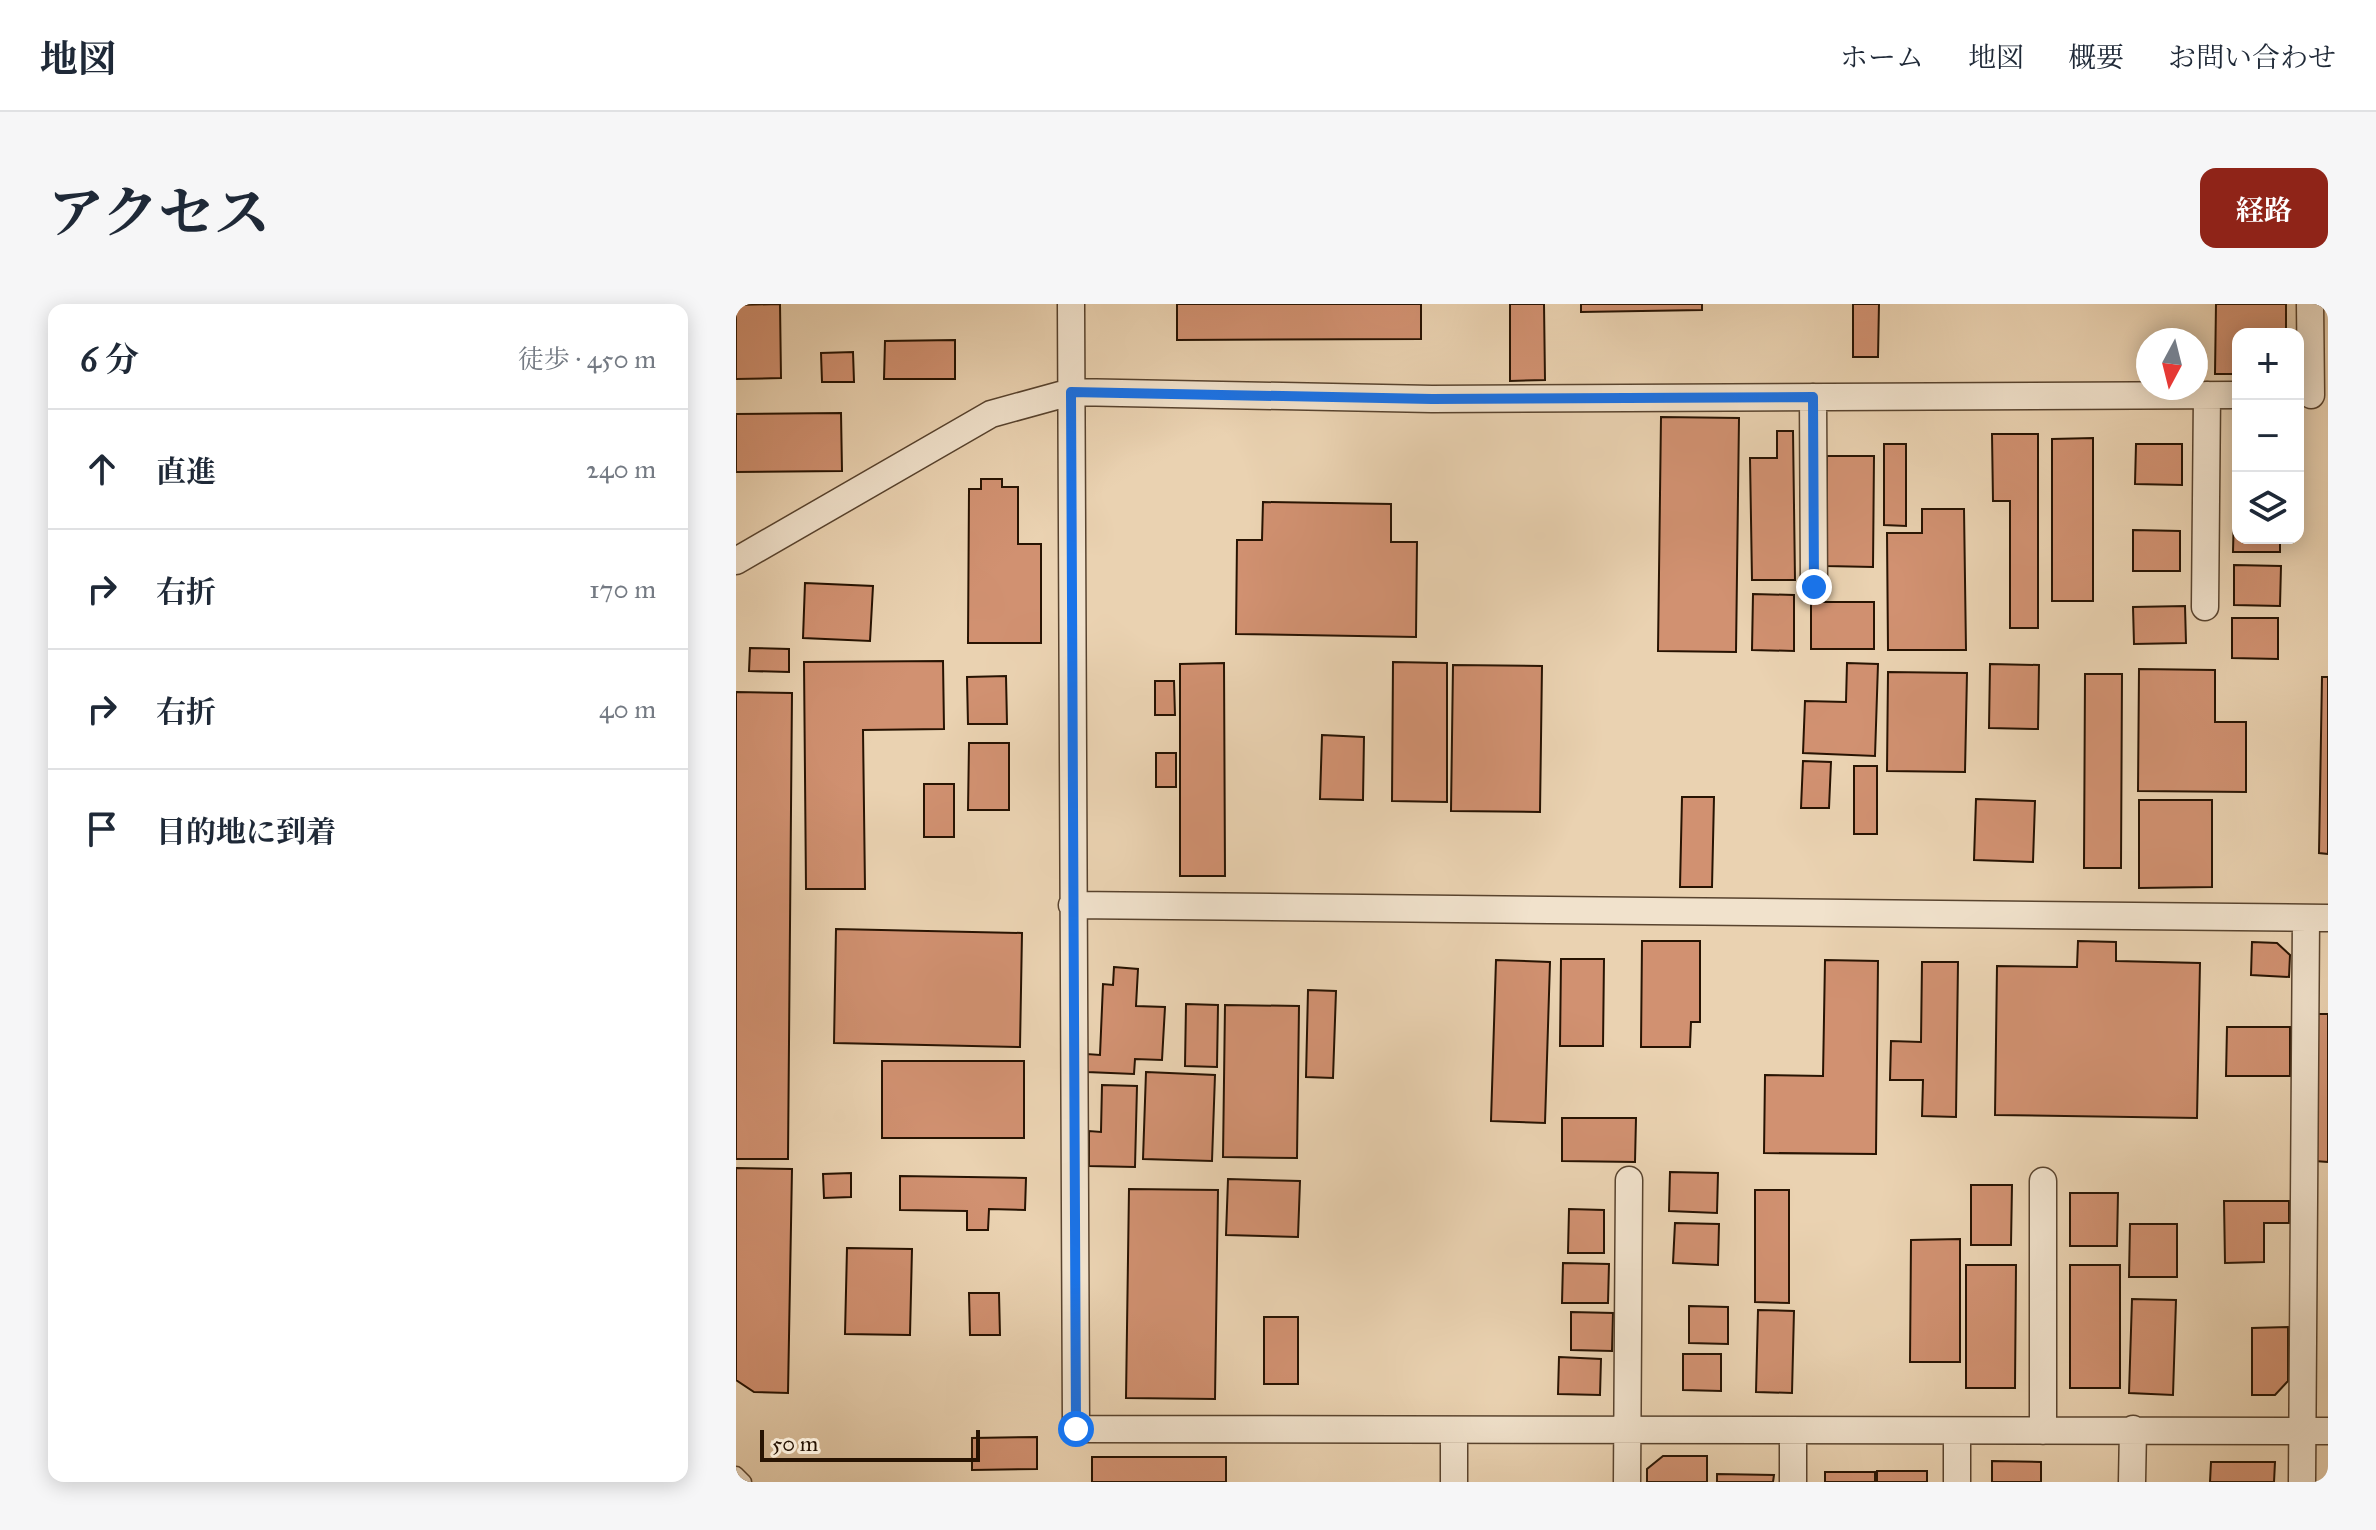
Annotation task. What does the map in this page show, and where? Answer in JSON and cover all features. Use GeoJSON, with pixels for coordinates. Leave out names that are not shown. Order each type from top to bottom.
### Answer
{"type":"FeatureCollection","features":[{"type":"Feature","properties":{"kind":"street"},"geometry":{"type":"LineString","coordinates":[[1071,304],[1076,1429],[2315,1431]]}},
{"type":"Feature","properties":{"kind":"street"},"geometry":{"type":"LineString","coordinates":[[2310,304],[2312,395]]}},
{"type":"Feature","properties":{"kind":"street"},"geometry":{"type":"LineString","coordinates":[[736,561],[991,414],[1071,392],[1432,399],[2136,395]]}},
{"type":"Feature","properties":{"kind":"street"},"geometry":{"type":"LineString","coordinates":[[2208,395],[2232,395]]}},
{"type":"Feature","properties":{"kind":"street"},"geometry":{"type":"LineString","coordinates":[[1813,397],[1814,587]]}},
{"type":"Feature","properties":{"kind":"street"},"geometry":{"type":"LineString","coordinates":[[2205,607],[2207,400]]}},
{"type":"Feature","properties":{"kind":"street"},"geometry":{"type":"LineString","coordinates":[[1072,905],[2317,918],[2315,1431],[2302,1482]]}},
{"type":"Feature","properties":{"kind":"street"},"geometry":{"type":"LineString","coordinates":[[1627,1482],[1629,1180]]}},
{"type":"Feature","properties":{"kind":"street"},"geometry":{"type":"LineString","coordinates":[[2043,1181],[2043,1431]]}},
{"type":"Feature","properties":{"kind":"street"},"geometry":{"type":"LineString","coordinates":[[2132,1482],[2133,1429]]}},
{"type":"Feature","properties":{"kind":"street"},"geometry":{"type":"LineString","coordinates":[[1454,1431],[1454,1482]]}},
{"type":"Feature","properties":{"kind":"street"},"geometry":{"type":"LineString","coordinates":[[1793,1431],[1793,1482]]}},
{"type":"Feature","properties":{"kind":"street"},"geometry":{"type":"LineString","coordinates":[[1957,1432],[1957,1482]]}},
{"type":"Feature","properties":{"kind":"lane"},"geometry":{"type":"LineString","coordinates":[[736,1474],[744,1482]]}},
{"type":"Feature","properties":{"kind":"building"},"geometry":{"type":"Polygon","coordinates":[[[780,304],[781,378],[736,379],[736,305],[780,304]]]}},
{"type":"Feature","properties":{"kind":"building"},"geometry":{"type":"Polygon","coordinates":[[[1177,304],[1421,304],[1421,339],[1177,340],[1177,304]]]}},
{"type":"Feature","properties":{"kind":"building"},"geometry":{"type":"Polygon","coordinates":[[[1510,304],[1544,304],[1545,380],[1510,381],[1510,304]]]}},
{"type":"Feature","properties":{"kind":"building"},"geometry":{"type":"Polygon","coordinates":[[[1581,304],[1702,304],[1702,310],[1581,312],[1581,304]]]}},
{"type":"Feature","properties":{"kind":"building"},"geometry":{"type":"Polygon","coordinates":[[[1853,304],[1879,304],[1878,357],[1853,357],[1853,304]]]}},
{"type":"Feature","properties":{"kind":"building"},"geometry":{"type":"Polygon","coordinates":[[[2216,304],[2286,304],[2286,328],[2232,328],[2232,374],[2215,374],[2216,304]]]}},
{"type":"Feature","properties":{"kind":"building"},"geometry":{"type":"Polygon","coordinates":[[[955,340],[955,379],[884,379],[885,341],[955,340]]]}},
{"type":"Feature","properties":{"kind":"building"},"geometry":{"type":"Polygon","coordinates":[[[853,352],[854,382],[822,382],[821,353],[853,352]]]}},
{"type":"Feature","properties":{"kind":"building"},"geometry":{"type":"Polygon","coordinates":[[[841,413],[842,471],[736,472],[736,414],[841,413]]]}},
{"type":"Feature","properties":{"kind":"building"},"geometry":{"type":"Polygon","coordinates":[[[1661,417],[1739,418],[1736,652],[1658,651],[1661,417]]]}},
{"type":"Feature","properties":{"kind":"building"},"geometry":{"type":"Polygon","coordinates":[[[1777,431],[1793,431],[1795,580],[1752,580],[1750,458],[1777,458],[1777,431]]]}},
{"type":"Feature","properties":{"kind":"building"},"geometry":{"type":"Polygon","coordinates":[[[1992,434],[2038,434],[2038,628],[2010,628],[2010,501],[1993,501],[1992,434]]]}},
{"type":"Feature","properties":{"kind":"building"},"geometry":{"type":"Polygon","coordinates":[[[2093,438],[2093,601],[2052,601],[2052,439],[2093,438]]]}},
{"type":"Feature","properties":{"kind":"building"},"geometry":{"type":"Polygon","coordinates":[[[1884,444],[1906,444],[1906,526],[1884,525],[1884,444]]]}},
{"type":"Feature","properties":{"kind":"building"},"geometry":{"type":"Polygon","coordinates":[[[2136,444],[2182,444],[2182,485],[2135,484],[2136,444]]]}},
{"type":"Feature","properties":{"kind":"building"},"geometry":{"type":"Polygon","coordinates":[[[1827,456],[1874,456],[1873,567],[1826,566],[1827,456]]]}},
{"type":"Feature","properties":{"kind":"building"},"geometry":{"type":"Polygon","coordinates":[[[981,479],[1002,479],[1002,487],[1018,487],[1018,544],[1041,544],[1041,643],[968,643],[969,489],[981,489],[981,479]]]}},
{"type":"Feature","properties":{"kind":"building"},"geometry":{"type":"Polygon","coordinates":[[[1263,502],[1391,504],[1391,542],[1417,542],[1416,637],[1236,634],[1237,540],[1262,540],[1263,502]]]}},
{"type":"Feature","properties":{"kind":"building"},"geometry":{"type":"Polygon","coordinates":[[[1922,509],[1964,509],[1966,650],[1888,650],[1887,533],[1922,533],[1922,509]]]}},
{"type":"Feature","properties":{"kind":"building"},"geometry":{"type":"Polygon","coordinates":[[[2133,530],[2180,531],[2180,571],[2133,571],[2133,530]]]}},
{"type":"Feature","properties":{"kind":"building"},"geometry":{"type":"Polygon","coordinates":[[[2233,544],[2280,544],[2280,552],[2233,552],[2233,544]]]}},
{"type":"Feature","properties":{"kind":"building"},"geometry":{"type":"Polygon","coordinates":[[[2234,565],[2281,566],[2280,606],[2234,605],[2234,565]]]}},
{"type":"Feature","properties":{"kind":"building"},"geometry":{"type":"Polygon","coordinates":[[[805,583],[873,586],[870,641],[803,638],[805,583]]]}},
{"type":"Feature","properties":{"kind":"building"},"geometry":{"type":"Polygon","coordinates":[[[1753,594],[1794,595],[1794,651],[1752,650],[1753,594]]]}},
{"type":"Feature","properties":{"kind":"building"},"geometry":{"type":"Polygon","coordinates":[[[1811,602],[1874,602],[1874,649],[1811,649],[1811,602]]]}},
{"type":"Feature","properties":{"kind":"building"},"geometry":{"type":"Polygon","coordinates":[[[2185,606],[2186,643],[2134,644],[2133,607],[2185,606]]]}},
{"type":"Feature","properties":{"kind":"building"},"geometry":{"type":"Polygon","coordinates":[[[2232,618],[2278,618],[2278,659],[2232,658],[2232,618]]]}},
{"type":"Feature","properties":{"kind":"building"},"geometry":{"type":"Polygon","coordinates":[[[750,648],[789,649],[789,672],[749,671],[750,648]]]}},
{"type":"Feature","properties":{"kind":"building"},"geometry":{"type":"Polygon","coordinates":[[[943,661],[944,729],[863,730],[865,889],[806,889],[804,662],[943,661]]]}},
{"type":"Feature","properties":{"kind":"building"},"geometry":{"type":"Polygon","coordinates":[[[1393,662],[1447,663],[1447,802],[1392,801],[1393,662]]]}},
{"type":"Feature","properties":{"kind":"building"},"geometry":{"type":"Polygon","coordinates":[[[1224,663],[1225,876],[1180,876],[1180,664],[1224,663]]]}},
{"type":"Feature","properties":{"kind":"building"},"geometry":{"type":"Polygon","coordinates":[[[1847,663],[1878,664],[1875,756],[1803,753],[1805,701],[1846,702],[1847,663]]]}},
{"type":"Feature","properties":{"kind":"building"},"geometry":{"type":"Polygon","coordinates":[[[1990,664],[2039,665],[2038,729],[1989,728],[1990,664]]]}},
{"type":"Feature","properties":{"kind":"building"},"geometry":{"type":"Polygon","coordinates":[[[1453,665],[1542,666],[1540,812],[1451,811],[1453,665]]]}},
{"type":"Feature","properties":{"kind":"building"},"geometry":{"type":"Polygon","coordinates":[[[2139,669],[2215,670],[2215,722],[2246,722],[2246,792],[2138,791],[2139,669]]]}},
{"type":"Feature","properties":{"kind":"building"},"geometry":{"type":"Polygon","coordinates":[[[1888,672],[1967,673],[1965,772],[1887,771],[1888,672]]]}},
{"type":"Feature","properties":{"kind":"building"},"geometry":{"type":"Polygon","coordinates":[[[2085,674],[2122,674],[2121,868],[2084,868],[2085,674]]]}},
{"type":"Feature","properties":{"kind":"building"},"geometry":{"type":"Polygon","coordinates":[[[1006,676],[1007,724],[968,724],[967,677],[1006,676]]]}},
{"type":"Feature","properties":{"kind":"building"},"geometry":{"type":"Polygon","coordinates":[[[2322,677],[2328,677],[2328,854],[2319,853],[2322,677]]]}},
{"type":"Feature","properties":{"kind":"building"},"geometry":{"type":"Polygon","coordinates":[[[1155,681],[1174,681],[1175,715],[1155,715],[1155,681]]]}},
{"type":"Feature","properties":{"kind":"building"},"geometry":{"type":"Polygon","coordinates":[[[736,692],[792,693],[788,1159],[736,1159],[736,692]]]}},
{"type":"Feature","properties":{"kind":"building"},"geometry":{"type":"Polygon","coordinates":[[[1322,735],[1364,737],[1363,800],[1320,799],[1322,735]]]}},
{"type":"Feature","properties":{"kind":"building"},"geometry":{"type":"Polygon","coordinates":[[[969,743],[1009,743],[1009,810],[968,810],[969,743]]]}},
{"type":"Feature","properties":{"kind":"building"},"geometry":{"type":"Polygon","coordinates":[[[1156,753],[1176,753],[1176,787],[1156,787],[1156,753]]]}},
{"type":"Feature","properties":{"kind":"building"},"geometry":{"type":"Polygon","coordinates":[[[1803,761],[1831,762],[1829,808],[1801,808],[1803,761]]]}},
{"type":"Feature","properties":{"kind":"building"},"geometry":{"type":"Polygon","coordinates":[[[1854,766],[1877,766],[1877,834],[1854,834],[1854,766]]]}},
{"type":"Feature","properties":{"kind":"building"},"geometry":{"type":"Polygon","coordinates":[[[924,784],[954,784],[954,837],[924,837],[924,784]]]}},
{"type":"Feature","properties":{"kind":"building"},"geometry":{"type":"Polygon","coordinates":[[[1682,797],[1714,797],[1712,887],[1680,887],[1682,797]]]}},
{"type":"Feature","properties":{"kind":"building"},"geometry":{"type":"Polygon","coordinates":[[[1976,799],[2035,801],[2033,862],[1974,860],[1976,799]]]}},
{"type":"Feature","properties":{"kind":"building"},"geometry":{"type":"Polygon","coordinates":[[[2139,800],[2212,800],[2212,887],[2139,888],[2139,800]]]}},
{"type":"Feature","properties":{"kind":"building"},"geometry":{"type":"Polygon","coordinates":[[[836,929],[1022,933],[1020,1047],[834,1043],[836,929]]]}},
{"type":"Feature","properties":{"kind":"building"},"geometry":{"type":"Polygon","coordinates":[[[1642,941],[1700,941],[1700,1022],[1691,1022],[1690,1047],[1641,1047],[1642,941]]]}},
{"type":"Feature","properties":{"kind":"building"},"geometry":{"type":"Polygon","coordinates":[[[2078,941],[2116,942],[2116,961],[2200,963],[2197,1118],[1995,1115],[1997,966],[2077,967],[2078,941]]]}},
{"type":"Feature","properties":{"kind":"building"},"geometry":{"type":"Polygon","coordinates":[[[2252,942],[2277,943],[2290,955],[2289,977],[2251,975],[2252,942]]]}},
{"type":"Feature","properties":{"kind":"building"},"geometry":{"type":"Polygon","coordinates":[[[1561,959],[1604,959],[1603,1046],[1560,1046],[1561,959]]]}},
{"type":"Feature","properties":{"kind":"building"},"geometry":{"type":"Polygon","coordinates":[[[1496,960],[1550,962],[1545,1123],[1491,1121],[1496,960]]]}},
{"type":"Feature","properties":{"kind":"building"},"geometry":{"type":"Polygon","coordinates":[[[1825,960],[1878,961],[1876,1154],[1764,1153],[1765,1075],[1823,1076],[1825,960]]]}},
{"type":"Feature","properties":{"kind":"building"},"geometry":{"type":"Polygon","coordinates":[[[1922,962],[1958,962],[1956,1117],[1922,1116],[1923,1080],[1890,1080],[1891,1041],[1921,1042],[1922,962]]]}},
{"type":"Feature","properties":{"kind":"building"},"geometry":{"type":"Polygon","coordinates":[[[1114,967],[1138,969],[1136,1006],[1165,1007],[1162,1060],[1135,1059],[1134,1074],[1087,1072],[1087,1054],[1100,1055],[1103,984],[1113,985],[1114,967]]]}},
{"type":"Feature","properties":{"kind":"building"},"geometry":{"type":"Polygon","coordinates":[[[1308,990],[1336,991],[1333,1078],[1306,1077],[1308,990]]]}},
{"type":"Feature","properties":{"kind":"building"},"geometry":{"type":"Polygon","coordinates":[[[1186,1004],[1218,1005],[1217,1067],[1185,1066],[1186,1004]]]}},
{"type":"Feature","properties":{"kind":"building"},"geometry":{"type":"Polygon","coordinates":[[[1225,1005],[1299,1006],[1297,1158],[1223,1157],[1225,1005]]]}},
{"type":"Feature","properties":{"kind":"building"},"geometry":{"type":"Polygon","coordinates":[[[2317,1014],[2328,1014],[2328,1162],[2315,1161],[2317,1014]]]}},
{"type":"Feature","properties":{"kind":"building"},"geometry":{"type":"Polygon","coordinates":[[[2227,1027],[2290,1027],[2290,1076],[2226,1076],[2227,1027]]]}},
{"type":"Feature","properties":{"kind":"building"},"geometry":{"type":"Polygon","coordinates":[[[882,1061],[1024,1061],[1024,1138],[882,1138],[882,1061]]]}},
{"type":"Feature","properties":{"kind":"building"},"geometry":{"type":"Polygon","coordinates":[[[1146,1072],[1215,1075],[1212,1161],[1143,1159],[1146,1072]]]}},
{"type":"Feature","properties":{"kind":"building"},"geometry":{"type":"Polygon","coordinates":[[[1102,1085],[1137,1086],[1135,1167],[1089,1166],[1089,1131],[1101,1132],[1102,1085]]]}},
{"type":"Feature","properties":{"kind":"building"},"geometry":{"type":"Polygon","coordinates":[[[1562,1118],[1636,1118],[1635,1162],[1562,1161],[1562,1118]]]}},
{"type":"Feature","properties":{"kind":"building"},"geometry":{"type":"Polygon","coordinates":[[[736,1168],[792,1169],[788,1393],[754,1392],[736,1380],[736,1168]]]}},
{"type":"Feature","properties":{"kind":"building"},"geometry":{"type":"Polygon","coordinates":[[[1670,1172],[1718,1173],[1717,1213],[1669,1211],[1670,1172]]]}},
{"type":"Feature","properties":{"kind":"building"},"geometry":{"type":"Polygon","coordinates":[[[851,1173],[851,1197],[824,1198],[823,1174],[851,1173]]]}},
{"type":"Feature","properties":{"kind":"building"},"geometry":{"type":"Polygon","coordinates":[[[900,1176],[1026,1178],[1025,1210],[989,1209],[988,1230],[967,1230],[967,1211],[900,1210],[900,1176]]]}},
{"type":"Feature","properties":{"kind":"building"},"geometry":{"type":"Polygon","coordinates":[[[1228,1179],[1300,1181],[1298,1237],[1226,1235],[1228,1179]]]}},
{"type":"Feature","properties":{"kind":"building"},"geometry":{"type":"Polygon","coordinates":[[[1971,1185],[2012,1185],[2011,1245],[1971,1245],[1971,1185]]]}},
{"type":"Feature","properties":{"kind":"building"},"geometry":{"type":"Polygon","coordinates":[[[1129,1189],[1218,1190],[1215,1399],[1126,1398],[1129,1189]]]}},
{"type":"Feature","properties":{"kind":"building"},"geometry":{"type":"Polygon","coordinates":[[[1755,1190],[1789,1190],[1789,1303],[1755,1302],[1755,1190]]]}},
{"type":"Feature","properties":{"kind":"building"},"geometry":{"type":"Polygon","coordinates":[[[2070,1193],[2118,1193],[2117,1246],[2070,1246],[2070,1193]]]}},
{"type":"Feature","properties":{"kind":"building"},"geometry":{"type":"Polygon","coordinates":[[[2224,1201],[2289,1201],[2289,1223],[2264,1223],[2264,1262],[2225,1263],[2224,1201]]]}},
{"type":"Feature","properties":{"kind":"building"},"geometry":{"type":"Polygon","coordinates":[[[1569,1209],[1604,1210],[1604,1253],[1568,1253],[1569,1209]]]}},
{"type":"Feature","properties":{"kind":"building"},"geometry":{"type":"Polygon","coordinates":[[[1675,1223],[1719,1224],[1718,1265],[1673,1263],[1675,1223]]]}},
{"type":"Feature","properties":{"kind":"building"},"geometry":{"type":"Polygon","coordinates":[[[2130,1224],[2177,1224],[2177,1277],[2129,1277],[2130,1224]]]}},
{"type":"Feature","properties":{"kind":"building"},"geometry":{"type":"Polygon","coordinates":[[[1960,1239],[1960,1362],[1910,1362],[1911,1240],[1960,1239]]]}},
{"type":"Feature","properties":{"kind":"building"},"geometry":{"type":"Polygon","coordinates":[[[847,1248],[912,1249],[910,1335],[845,1334],[847,1248]]]}},
{"type":"Feature","properties":{"kind":"building"},"geometry":{"type":"Polygon","coordinates":[[[1563,1263],[1609,1264],[1608,1303],[1562,1303],[1563,1263]]]}},
{"type":"Feature","properties":{"kind":"building"},"geometry":{"type":"Polygon","coordinates":[[[1966,1265],[2016,1265],[2015,1388],[1966,1388],[1966,1265]]]}},
{"type":"Feature","properties":{"kind":"building"},"geometry":{"type":"Polygon","coordinates":[[[2070,1265],[2120,1265],[2120,1388],[2070,1388],[2070,1265]]]}},
{"type":"Feature","properties":{"kind":"building"},"geometry":{"type":"Polygon","coordinates":[[[969,1293],[999,1293],[1000,1335],[970,1335],[969,1293]]]}},
{"type":"Feature","properties":{"kind":"building"},"geometry":{"type":"Polygon","coordinates":[[[2132,1299],[2176,1300],[2173,1395],[2129,1393],[2132,1299]]]}},
{"type":"Feature","properties":{"kind":"building"},"geometry":{"type":"Polygon","coordinates":[[[1689,1306],[1728,1307],[1728,1344],[1689,1343],[1689,1306]]]}},
{"type":"Feature","properties":{"kind":"building"},"geometry":{"type":"Polygon","coordinates":[[[1758,1310],[1794,1311],[1792,1393],[1756,1392],[1758,1310]]]}},
{"type":"Feature","properties":{"kind":"building"},"geometry":{"type":"Polygon","coordinates":[[[1571,1312],[1613,1313],[1612,1351],[1571,1350],[1571,1312]]]}},
{"type":"Feature","properties":{"kind":"building"},"geometry":{"type":"Polygon","coordinates":[[[1264,1317],[1298,1317],[1298,1384],[1264,1384],[1264,1317]]]}},
{"type":"Feature","properties":{"kind":"building"},"geometry":{"type":"Polygon","coordinates":[[[2288,1327],[2288,1381],[2275,1395],[2252,1395],[2252,1328],[2288,1327]]]}},
{"type":"Feature","properties":{"kind":"building"},"geometry":{"type":"Polygon","coordinates":[[[1683,1354],[1721,1354],[1721,1391],[1683,1390],[1683,1354]]]}},
{"type":"Feature","properties":{"kind":"building"},"geometry":{"type":"Polygon","coordinates":[[[1559,1357],[1601,1359],[1600,1395],[1558,1394],[1559,1357]]]}},
{"type":"Feature","properties":{"kind":"building"},"geometry":{"type":"Polygon","coordinates":[[[1037,1437],[1037,1469],[972,1470],[972,1438],[1037,1437]]]}},
{"type":"Feature","properties":{"kind":"building"},"geometry":{"type":"Polygon","coordinates":[[[1663,1456],[1707,1456],[1707,1482],[1647,1482],[1647,1469],[1663,1456]]]}},
{"type":"Feature","properties":{"kind":"building"},"geometry":{"type":"Polygon","coordinates":[[[1092,1457],[1226,1457],[1226,1482],[1092,1482],[1092,1457]]]}},
{"type":"Feature","properties":{"kind":"building"},"geometry":{"type":"Polygon","coordinates":[[[1992,1461],[2041,1462],[2041,1482],[1992,1482],[1992,1461]]]}},
{"type":"Feature","properties":{"kind":"building"},"geometry":{"type":"Polygon","coordinates":[[[2211,1462],[2275,1462],[2274,1482],[2210,1482],[2211,1462]]]}},
{"type":"Feature","properties":{"kind":"building"},"geometry":{"type":"Polygon","coordinates":[[[1877,1471],[1927,1471],[1927,1482],[1877,1482],[1877,1471]]]}},
{"type":"Feature","properties":{"kind":"building"},"geometry":{"type":"Polygon","coordinates":[[[1825,1472],[1875,1472],[1875,1482],[1825,1482],[1825,1472]]]}},
{"type":"Feature","properties":{"kind":"building"},"geometry":{"type":"Polygon","coordinates":[[[1717,1474],[1774,1475],[1773,1482],[1717,1482],[1717,1474]]]}},
{"type":"Feature","properties":{"kind":"route"},"geometry":{"type":"LineString","coordinates":[[1076,1429],[1071,392],[1432,399],[1813,397],[1814,587]]}}]}
